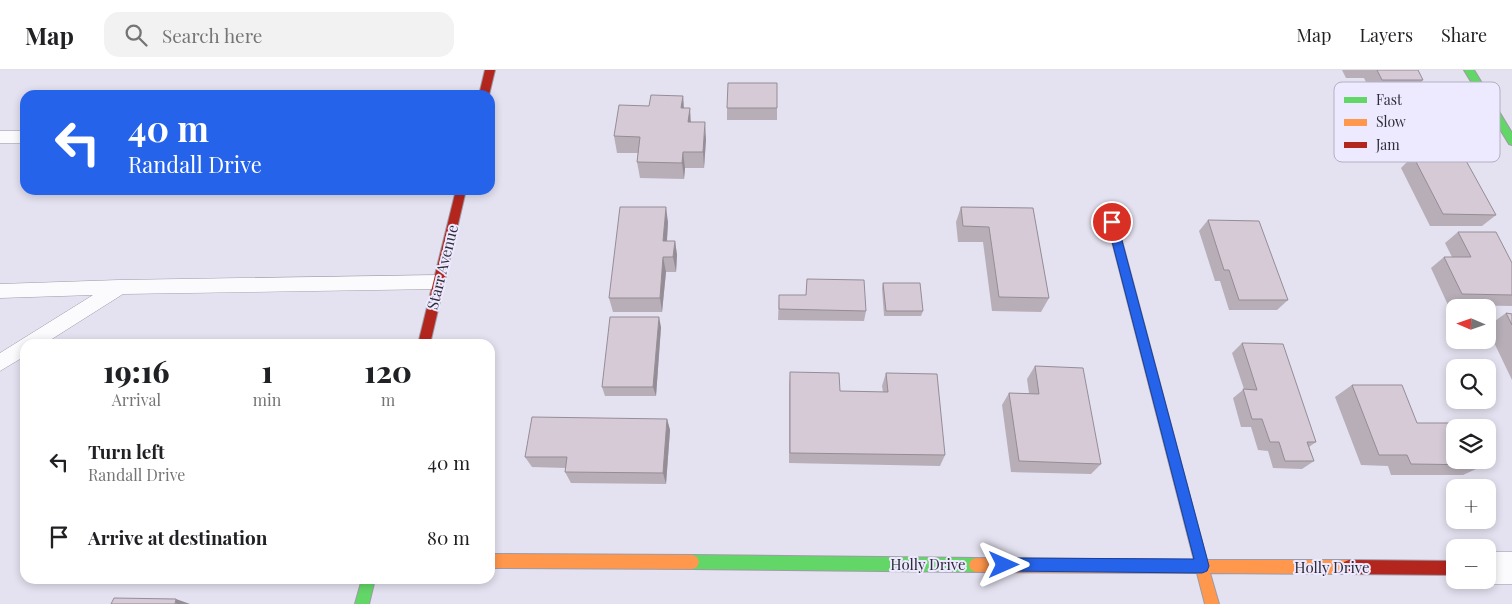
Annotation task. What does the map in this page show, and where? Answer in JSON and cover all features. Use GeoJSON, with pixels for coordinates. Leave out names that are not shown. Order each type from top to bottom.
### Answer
{"type":"FeatureCollection","features":[{"type":"Feature","properties":{"kind":"street"},"geometry":{"type":"LineString","coordinates":[[485,90],[490,70]]}},
{"type":"Feature","properties":{"kind":"street"},"geometry":{"type":"LineString","coordinates":[[1469,70],[1476,82]]}},
{"type":"Feature","properties":{"kind":"street"},"geometry":{"type":"LineString","coordinates":[[1500,120],[1512,140]]}},
{"type":"Feature","properties":{"kind":"street","name":"Starr Avenue"},"geometry":{"type":"LineString","coordinates":[[425,339],[460,195]]}},
{"type":"Feature","properties":{"kind":"street"},"geometry":{"type":"LineString","coordinates":[[1112,222],[1212,604]]}},
{"type":"Feature","properties":{"kind":"street","name":"Holly Drive"},"geometry":{"type":"LineString","coordinates":[[495,561],[1446,568]]}},
{"type":"Feature","properties":{"kind":"street"},"geometry":{"type":"LineString","coordinates":[[1496,568],[1512,568]]}},
{"type":"Feature","properties":{"kind":"street"},"geometry":{"type":"LineString","coordinates":[[362,604],[367,584]]}},
{"type":"Feature","properties":{"kind":"lane"},"geometry":{"type":"LineString","coordinates":[[0,137],[20,137]]}},
{"type":"Feature","properties":{"kind":"lane"},"geometry":{"type":"LineString","coordinates":[[0,291],[120,287],[438,282]]}},
{"type":"Feature","properties":{"kind":"lane"},"geometry":{"type":"LineString","coordinates":[[37,339],[120,287]]}},
{"type":"Feature","properties":{"kind":"lane"},"geometry":{"type":"LineString","coordinates":[[0,363],[20,349]]}},
{"type":"Feature","properties":{"kind":"building"},"geometry":{"type":"Polygon","coordinates":[[[1377,70],[1418,70],[1423,80],[1382,80],[1377,70]]]}},
{"type":"Feature","properties":{"kind":"building"},"geometry":{"type":"Polygon","coordinates":[[[728,83],[777,83],[777,108],[727,108],[728,83]]]}},
{"type":"Feature","properties":{"kind":"building"},"geometry":{"type":"Polygon","coordinates":[[[651,95],[683,96],[681,108],[690,108],[688,122],[705,122],[703,152],[683,152],[682,163],[637,162],[640,137],[614,136],[619,105],[649,106],[651,95]]]}},
{"type":"Feature","properties":{"kind":"building"},"geometry":{"type":"Polygon","coordinates":[[[1416,162],[1467,162],[1496,215],[1443,214],[1416,162]]]}},
{"type":"Feature","properties":{"kind":"building"},"geometry":{"type":"Polygon","coordinates":[[[620,207],[666,207],[663,241],[675,241],[673,257],[663,257],[660,298],[609,298],[620,207]]]}},
{"type":"Feature","properties":{"kind":"building"},"geometry":{"type":"Polygon","coordinates":[[[961,207],[1033,208],[1049,298],[999,297],[989,227],[963,226],[961,207]]]}},
{"type":"Feature","properties":{"kind":"building"},"geometry":{"type":"Polygon","coordinates":[[[1208,220],[1259,221],[1288,300],[1239,300],[1229,270],[1224,270],[1208,220]]]}},
{"type":"Feature","properties":{"kind":"building"},"geometry":{"type":"Polygon","coordinates":[[[1458,232],[1496,232],[1512,263],[1512,295],[1462,294],[1444,257],[1471,257],[1458,232]]]}},
{"type":"Feature","properties":{"kind":"building"},"geometry":{"type":"Polygon","coordinates":[[[807,279],[864,280],[866,311],[779,309],[779,295],[806,295],[807,279]]]}},
{"type":"Feature","properties":{"kind":"building"},"geometry":{"type":"Polygon","coordinates":[[[883,283],[920,283],[923,311],[886,311],[883,283]]]}},
{"type":"Feature","properties":{"kind":"building"},"geometry":{"type":"Polygon","coordinates":[[[1506,313],[1512,314],[1512,325],[1506,313]]]}},
{"type":"Feature","properties":{"kind":"building"},"geometry":{"type":"Polygon","coordinates":[[[610,317],[659,317],[653,387],[602,387],[610,317]]]}},
{"type":"Feature","properties":{"kind":"building"},"geometry":{"type":"Polygon","coordinates":[[[1242,343],[1283,344],[1316,442],[1307,442],[1314,461],[1285,461],[1279,442],[1270,442],[1262,419],[1252,419],[1243,389],[1257,390],[1242,343]]]}},
{"type":"Feature","properties":{"kind":"building"},"geometry":{"type":"Polygon","coordinates":[[[1035,366],[1083,368],[1101,464],[1019,461],[1009,393],[1039,394],[1035,366]]]}},
{"type":"Feature","properties":{"kind":"building"},"geometry":{"type":"Polygon","coordinates":[[[790,372],[839,373],[840,391],[888,392],[886,373],[937,374],[945,455],[790,453],[790,372]]]}},
{"type":"Feature","properties":{"kind":"building"},"geometry":{"type":"Polygon","coordinates":[[[1352,385],[1402,385],[1417,423],[1446,423],[1446,464],[1411,464],[1407,455],[1379,455],[1352,385]]]}},
{"type":"Feature","properties":{"kind":"building"},"geometry":{"type":"Polygon","coordinates":[[[532,417],[667,419],[663,473],[565,472],[567,457],[525,457],[532,417]]]}},
{"type":"Feature","properties":{"kind":"building"},"geometry":{"type":"Polygon","coordinates":[[[114,598],[176,599],[175,604],[111,604],[114,598]]]}},
{"type":"Feature","properties":{"kind":"traffic: fast"},"geometry":{"type":"LineString","coordinates":[[1469,70],[1476,82]]}},
{"type":"Feature","properties":{"kind":"traffic: fast"},"geometry":{"type":"LineString","coordinates":[[1500,121],[1512,141]]}},
{"type":"Feature","properties":{"kind":"traffic: fast"},"geometry":{"type":"LineString","coordinates":[[692,562],[976,565]]}},
{"type":"Feature","properties":{"kind":"traffic: fast"},"geometry":{"type":"LineString","coordinates":[[362,604],[367,584]]}},
{"type":"Feature","properties":{"kind":"traffic: slow"},"geometry":{"type":"LineString","coordinates":[[1112,222],[1212,604]]}},
{"type":"Feature","properties":{"kind":"traffic: slow"},"geometry":{"type":"LineString","coordinates":[[495,561],[692,562]]}},
{"type":"Feature","properties":{"kind":"traffic: slow"},"geometry":{"type":"LineString","coordinates":[[976,565],[1349,567]]}},
{"type":"Feature","properties":{"kind":"traffic: jam"},"geometry":{"type":"LineString","coordinates":[[485,90],[490,70]]}},
{"type":"Feature","properties":{"kind":"traffic: jam"},"geometry":{"type":"LineString","coordinates":[[425,339],[460,195]]}},
{"type":"Feature","properties":{"kind":"traffic: jam"},"geometry":{"type":"LineString","coordinates":[[1349,567],[1446,568]]}},
{"type":"Feature","properties":{"kind":"route"},"geometry":{"type":"LineString","coordinates":[[1004,565],[1202,566],[1112,222]]}}]}
